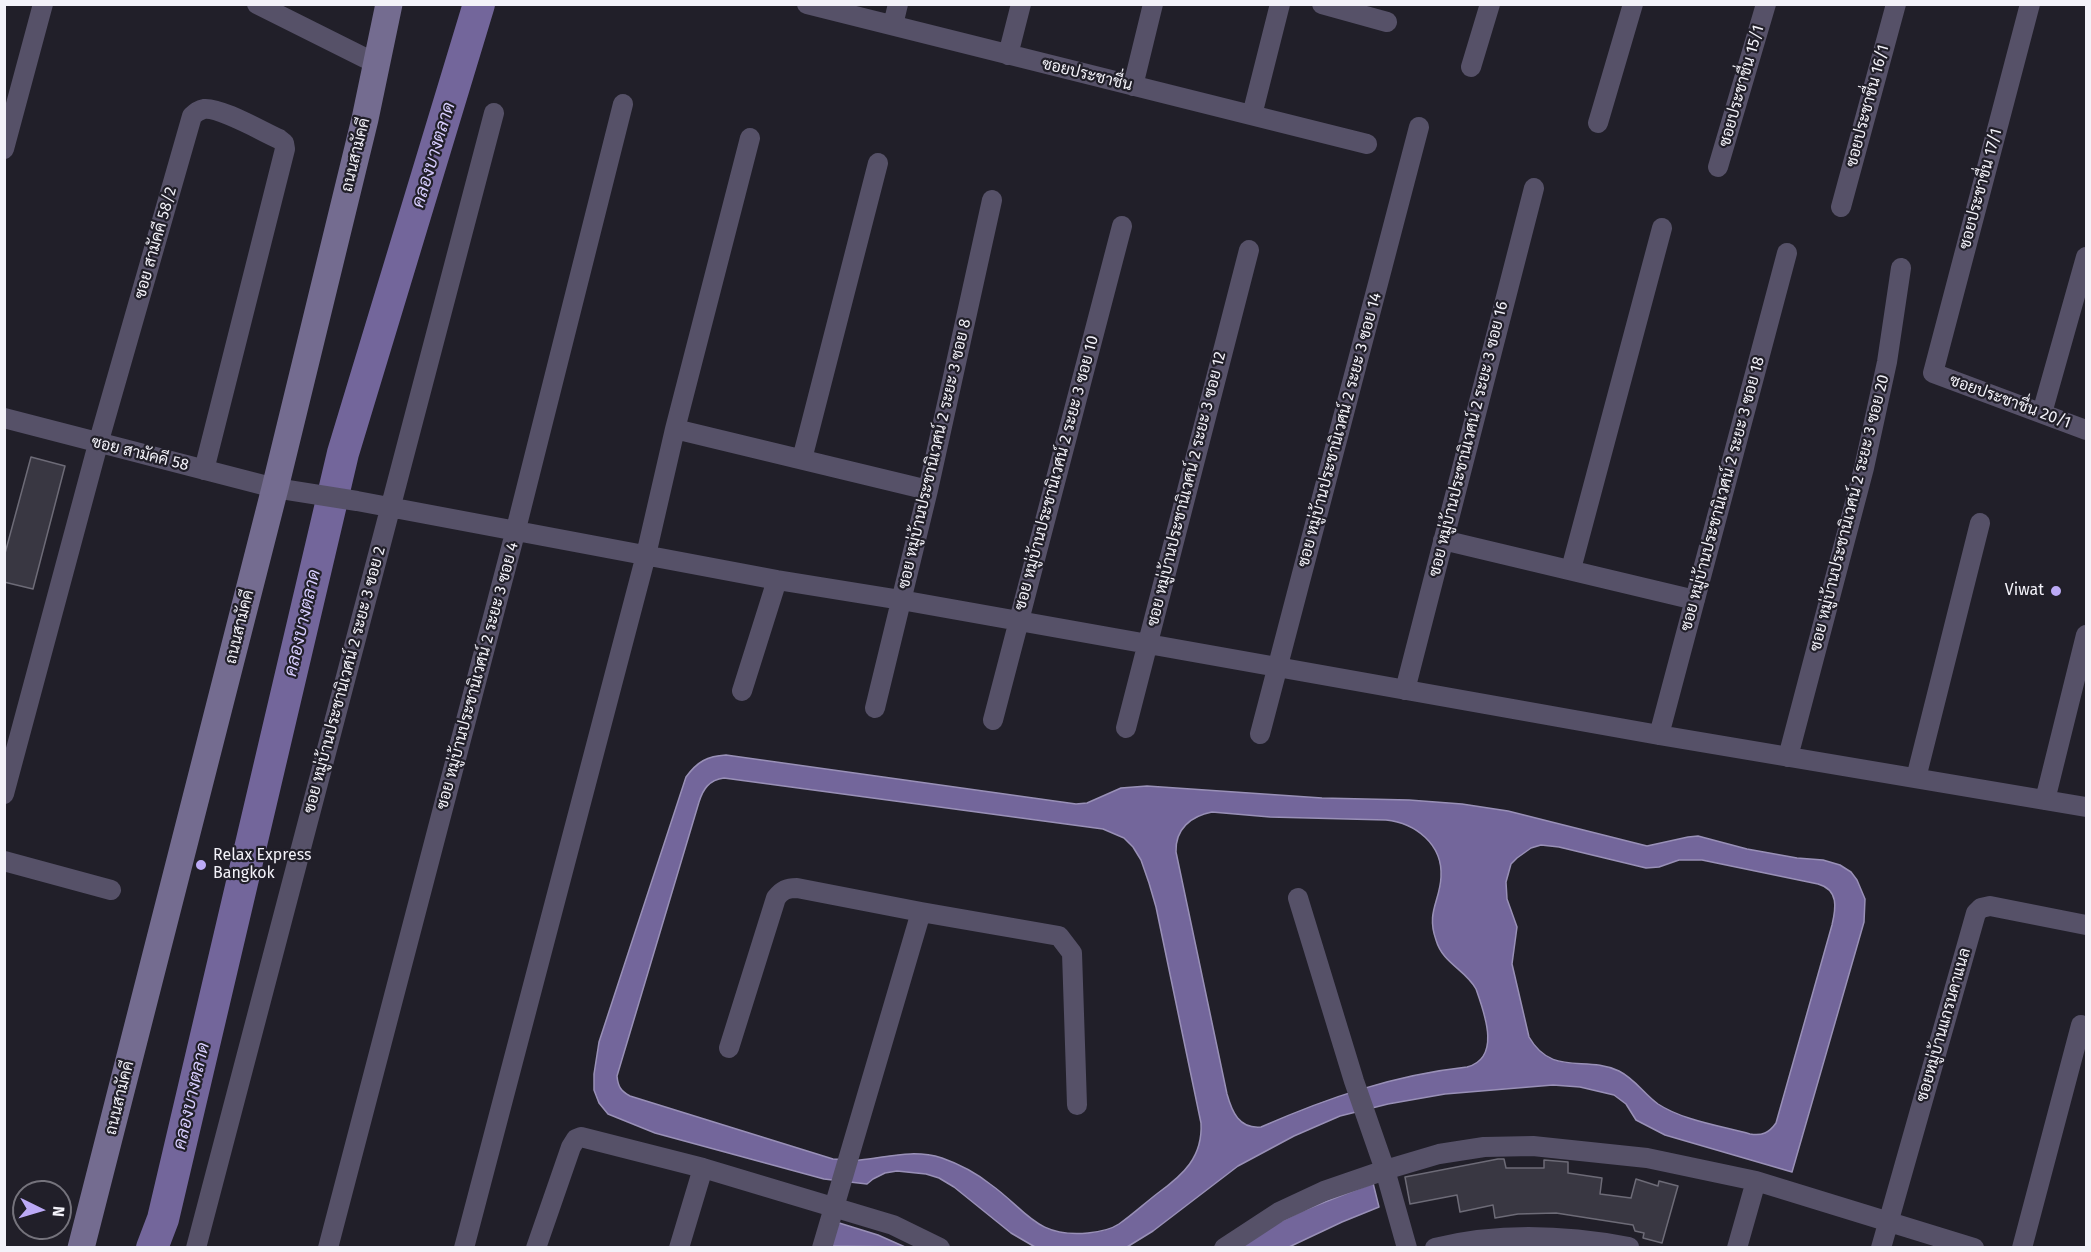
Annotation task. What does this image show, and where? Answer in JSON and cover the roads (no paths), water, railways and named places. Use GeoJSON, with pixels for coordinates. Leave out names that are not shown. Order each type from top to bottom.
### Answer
{"type":"FeatureCollection","features":[{"type":"Feature","properties":{"kind":"main road","name":"ถนนสามัคคี"},"geometry":{"type":"LineString","coordinates":[[81,1248],[275,488],[377,64],[389,4]]}},
{"type":"Feature","properties":{"kind":"street"},"geometry":{"type":"LineString","coordinates":[[4,149],[43,4]]}},
{"type":"Feature","properties":{"kind":"street"},"geometry":{"type":"LineString","coordinates":[[257,4],[377,64]]}},
{"type":"Feature","properties":{"kind":"street","name":"ซอยประชาชื่น"},"geometry":{"type":"LineString","coordinates":[[807,4],[1367,144]]}},
{"type":"Feature","properties":{"kind":"street"},"geometry":{"type":"LineString","coordinates":[[893,25],[898,4]]}},
{"type":"Feature","properties":{"kind":"street"},"geometry":{"type":"LineString","coordinates":[[1008,56],[1022,4]]}},
{"type":"Feature","properties":{"kind":"street"},"geometry":{"type":"LineString","coordinates":[[1133,86],[1153,4]]}},
{"type":"Feature","properties":{"kind":"street"},"geometry":{"type":"LineString","coordinates":[[1252,115],[1280,4]]}},
{"type":"Feature","properties":{"kind":"street"},"geometry":{"type":"LineString","coordinates":[[1323,4],[1387,22]]}},
{"type":"Feature","properties":{"kind":"street"},"geometry":{"type":"LineString","coordinates":[[1471,68],[1490,4]]}},
{"type":"Feature","properties":{"kind":"street"},"geometry":{"type":"LineString","coordinates":[[1598,123],[1633,4]]}},
{"type":"Feature","properties":{"kind":"street","name":"ซอยประชาชื่น 15/1"},"geometry":{"type":"LineString","coordinates":[[1718,166],[1766,4]]}},
{"type":"Feature","properties":{"kind":"street","name":"ซอยประชาชื่น 16/1"},"geometry":{"type":"LineString","coordinates":[[1841,207],[1896,4]]}},
{"type":"Feature","properties":{"kind":"street","name":"ซอยประชาชื่น 17/1"},"geometry":{"type":"LineString","coordinates":[[1933,373],[2030,4]]}},
{"type":"Feature","properties":{"kind":"street","name":"ซอย หมู่บ้านประชานิเวศน์ 2 ระยะ 3 ซอย 4"},"geometry":{"type":"LineString","coordinates":[[328,1248],[515,532],[623,104]]}},
{"type":"Feature","properties":{"kind":"street","name":"ซอย สามัคคี 58/2"},"geometry":{"type":"LineString","coordinates":[[4,794],[98,444],[192,116],[202,109],[221,112],[279,139],[284,143],[285,149],[204,470]]}},
{"type":"Feature","properties":{"kind":"street","name":"ซอย หมู่บ้านประชานิเวศน์ 2 ระยะ 3 ซอย 2"},"geometry":{"type":"LineString","coordinates":[[196,1248],[494,113]]}},
{"type":"Feature","properties":{"kind":"street","name":"ซอย หมู่บ้านประชานิเวศน์ 2 ระยะ 3 ซอย 14"},"geometry":{"type":"LineString","coordinates":[[1260,734],[1419,127]]}},
{"type":"Feature","properties":{"kind":"street"},"geometry":{"type":"LineString","coordinates":[[464,1248],[646,555],[675,429],[750,138]]}},
{"type":"Feature","properties":{"kind":"street"},"geometry":{"type":"LineString","coordinates":[[802,459],[878,163]]}},
{"type":"Feature","properties":{"kind":"street","name":"ซอย หมู่บ้านประชานิเวศน์ 2 ระยะ 3 ซอย 16"},"geometry":{"type":"LineString","coordinates":[[1405,690],[1534,188]]}},
{"type":"Feature","properties":{"kind":"street","name":"ซอย หมู่บ้านประชานิเวศน์ 2 ระยะ 3 ซอย 8"},"geometry":{"type":"LineString","coordinates":[[875,708],[928,490],[992,200]]}},
{"type":"Feature","properties":{"kind":"street","name":"ซอย หมู่บ้านประชานิเวศน์ 2 ระยะ 3 ซอย 10"},"geometry":{"type":"LineString","coordinates":[[993,720],[1122,226]]}},
{"type":"Feature","properties":{"kind":"street"},"geometry":{"type":"LineString","coordinates":[[1570,569],[1662,228]]}},
{"type":"Feature","properties":{"kind":"street","name":"ซอย หมู่บ้านประชานิเวศน์ 2 ระยะ 3 ซอย 12"},"geometry":{"type":"LineString","coordinates":[[1125,728],[1249,250]]}},
{"type":"Feature","properties":{"kind":"street","name":"ซอย หมู่บ้านประชานิเวศน์ 2 ระยะ 3 ซอย 18"},"geometry":{"type":"LineString","coordinates":[[1659,735],[1787,253]]}},
{"type":"Feature","properties":{"kind":"street"},"geometry":{"type":"LineString","coordinates":[[2042,413],[2086,257]]}},
{"type":"Feature","properties":{"kind":"street","name":"ซอย หมู่บ้านประชานิเวศน์ 2 ระยะ 3 ซอย 20"},"geometry":{"type":"LineString","coordinates":[[1788,757],[1864,468],[1887,362],[1902,268]]}},
{"type":"Feature","properties":{"kind":"street","name":"ซอยประชาชื่น 20/1"},"geometry":{"type":"LineString","coordinates":[[1933,373],[2086,430]]}},
{"type":"Feature","properties":{"kind":"street","name":"ซอย สามัคคี 58"},"geometry":{"type":"LineString","coordinates":[[4,418],[275,488],[357,501],[777,580],[1659,735],[2086,807]]}},
{"type":"Feature","properties":{"kind":"street"},"geometry":{"type":"LineString","coordinates":[[675,429],[928,490]]}},
{"type":"Feature","properties":{"kind":"street"},"geometry":{"type":"LineString","coordinates":[[1916,778],[1980,523]]}},
{"type":"Feature","properties":{"kind":"street"},"geometry":{"type":"LineString","coordinates":[[1443,540],[1695,600]]}},
{"type":"Feature","properties":{"kind":"street"},"geometry":{"type":"LineString","coordinates":[[742,691],[777,580]]}},
{"type":"Feature","properties":{"kind":"street"},"geometry":{"type":"LineString","coordinates":[[2045,800],[2086,635]]}},
{"type":"Feature","properties":{"kind":"street"},"geometry":{"type":"LineString","coordinates":[[4,861],[111,890]]}},
{"type":"Feature","properties":{"kind":"street"},"geometry":{"type":"LineString","coordinates":[[729,1048],[776,898],[787,888],[797,888],[1059,936],[1072,953],[1077,1105]]}},
{"type":"Feature","properties":{"kind":"street"},"geometry":{"type":"LineString","coordinates":[[1298,898],[1354,1081],[1385,1170],[1407,1248]]}},
{"type":"Feature","properties":{"kind":"street","name":"ซอยหมู่บ้านแกรนคาแนล"},"geometry":{"type":"LineString","coordinates":[[1881,1248],[1977,913],[1981,908],[1990,906],[2086,925]]}},
{"type":"Feature","properties":{"kind":"street"},"geometry":{"type":"LineString","coordinates":[[822,1248],[921,912]]}},
{"type":"Feature","properties":{"kind":"street"},"geometry":{"type":"LineString","coordinates":[[2022,1248],[2080,1025]]}},
{"type":"Feature","properties":{"kind":"street"},"geometry":{"type":"LineString","coordinates":[[536,1248],[570,1147],[576,1139],[589,1138],[703,1168],[893,1225],[940,1248]]}},
{"type":"Feature","properties":{"kind":"street"},"geometry":{"type":"LineString","coordinates":[[1224,1248],[1279,1212],[1324,1191],[1385,1170],[1439,1154],[1484,1147],[1533,1146],[1647,1158],[1756,1181],[1974,1248]]}},
{"type":"Feature","properties":{"kind":"street"},"geometry":{"type":"LineString","coordinates":[[679,1248],[703,1168]]}},
{"type":"Feature","properties":{"kind":"street"},"geometry":{"type":"LineString","coordinates":[[1737,1248],[1756,1181]]}},
{"type":"Feature","properties":{"kind":"street"},"geometry":{"type":"LineString","coordinates":[[1435,1248],[1477,1239],[1545,1236],[1629,1247]]}},
{"type":"Feature","properties":{"kind":"waterway","name":"คลองบางตลาด"},"geometry":{"type":"LineString","coordinates":[[152,1248],[163,1219],[343,453],[479,4]]}},
{"type":"Feature","properties":{"kind":"place","name":"Viwat"},"geometry":{"type":"Point","coordinates":[2056,591]}},
{"type":"Feature","properties":{"kind":"place","name":"Relax Express Bangkok"},"geometry":{"type":"Point","coordinates":[201,865]}}]}
